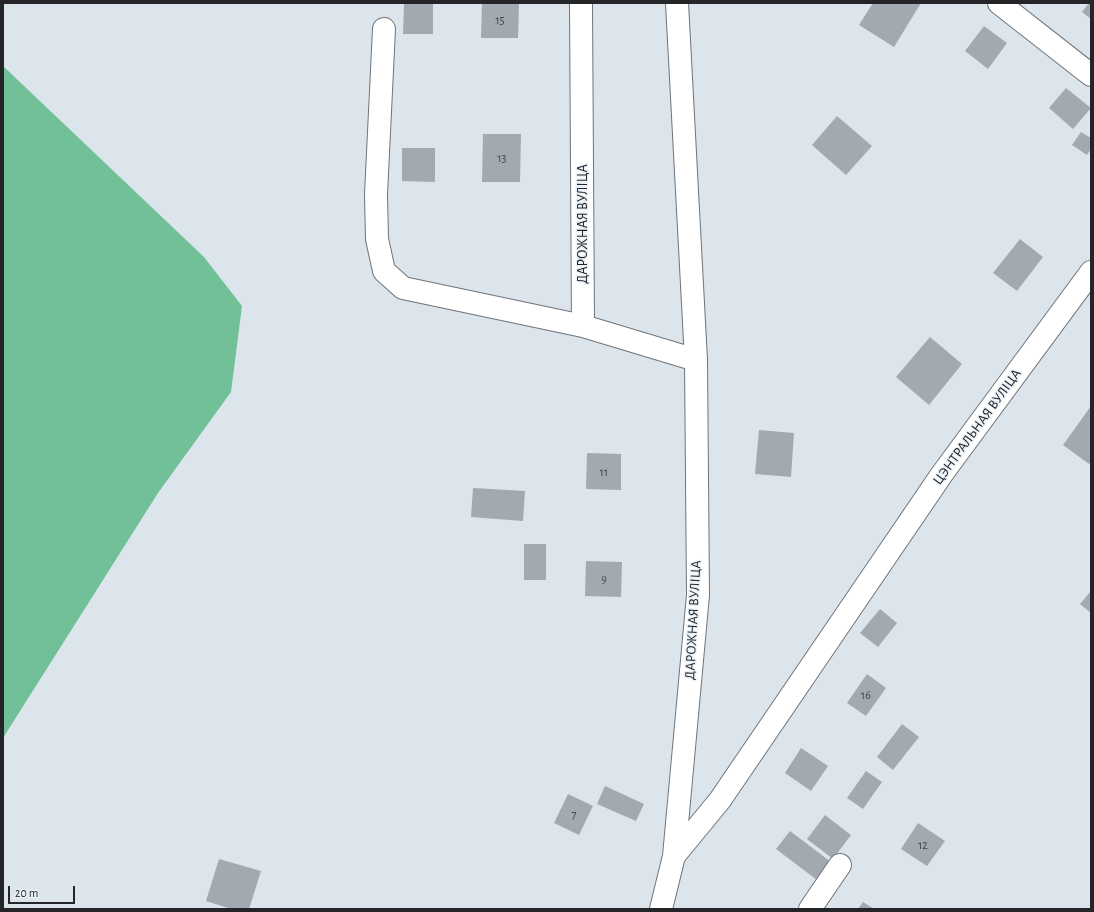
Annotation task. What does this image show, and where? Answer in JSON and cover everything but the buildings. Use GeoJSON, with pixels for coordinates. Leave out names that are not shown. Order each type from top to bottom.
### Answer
{"type":"FeatureCollection","features":[{"type":"Feature","properties":{"kind":"street","name":"ДАРОЖНАЯ ВУЛІЦА"},"geometry":{"type":"LineString","coordinates":[[661,909],[674,856],[698,595],[696,360],[677,3]]}},
{"type":"Feature","properties":{"kind":"street"},"geometry":{"type":"LineString","coordinates":[[999,3],[1091,75]]}},
{"type":"Feature","properties":{"kind":"street","name":"ДАРОЖНАЯ ВУЛІЦА"},"geometry":{"type":"LineString","coordinates":[[581,5],[583,326]]}},
{"type":"Feature","properties":{"kind":"street"},"geometry":{"type":"LineString","coordinates":[[384,29],[376,194],[377,240],[384,271],[403,288],[583,326],[696,360]]}},
{"type":"Feature","properties":{"kind":"street","name":"ЦЭНТРАЛЬНАЯ ВУЛІЦА"},"geometry":{"type":"LineString","coordinates":[[867,584],[942,474],[1091,272]]}},
{"type":"Feature","properties":{"kind":"street","name":"ДАРОЖНАЯ ВУЛІЦА"},"geometry":{"type":"LineString","coordinates":[[674,856],[720,800],[867,584]]}},
{"type":"Feature","properties":{"kind":"street"},"geometry":{"type":"LineString","coordinates":[[810,909],[840,865]]}},
{"type":"Feature","properties":{"kind":"green space"},"geometry":{"type":"Polygon","coordinates":[[[3,66],[204,257],[242,306],[231,392],[158,493],[3,738],[3,66]]]}}]}
